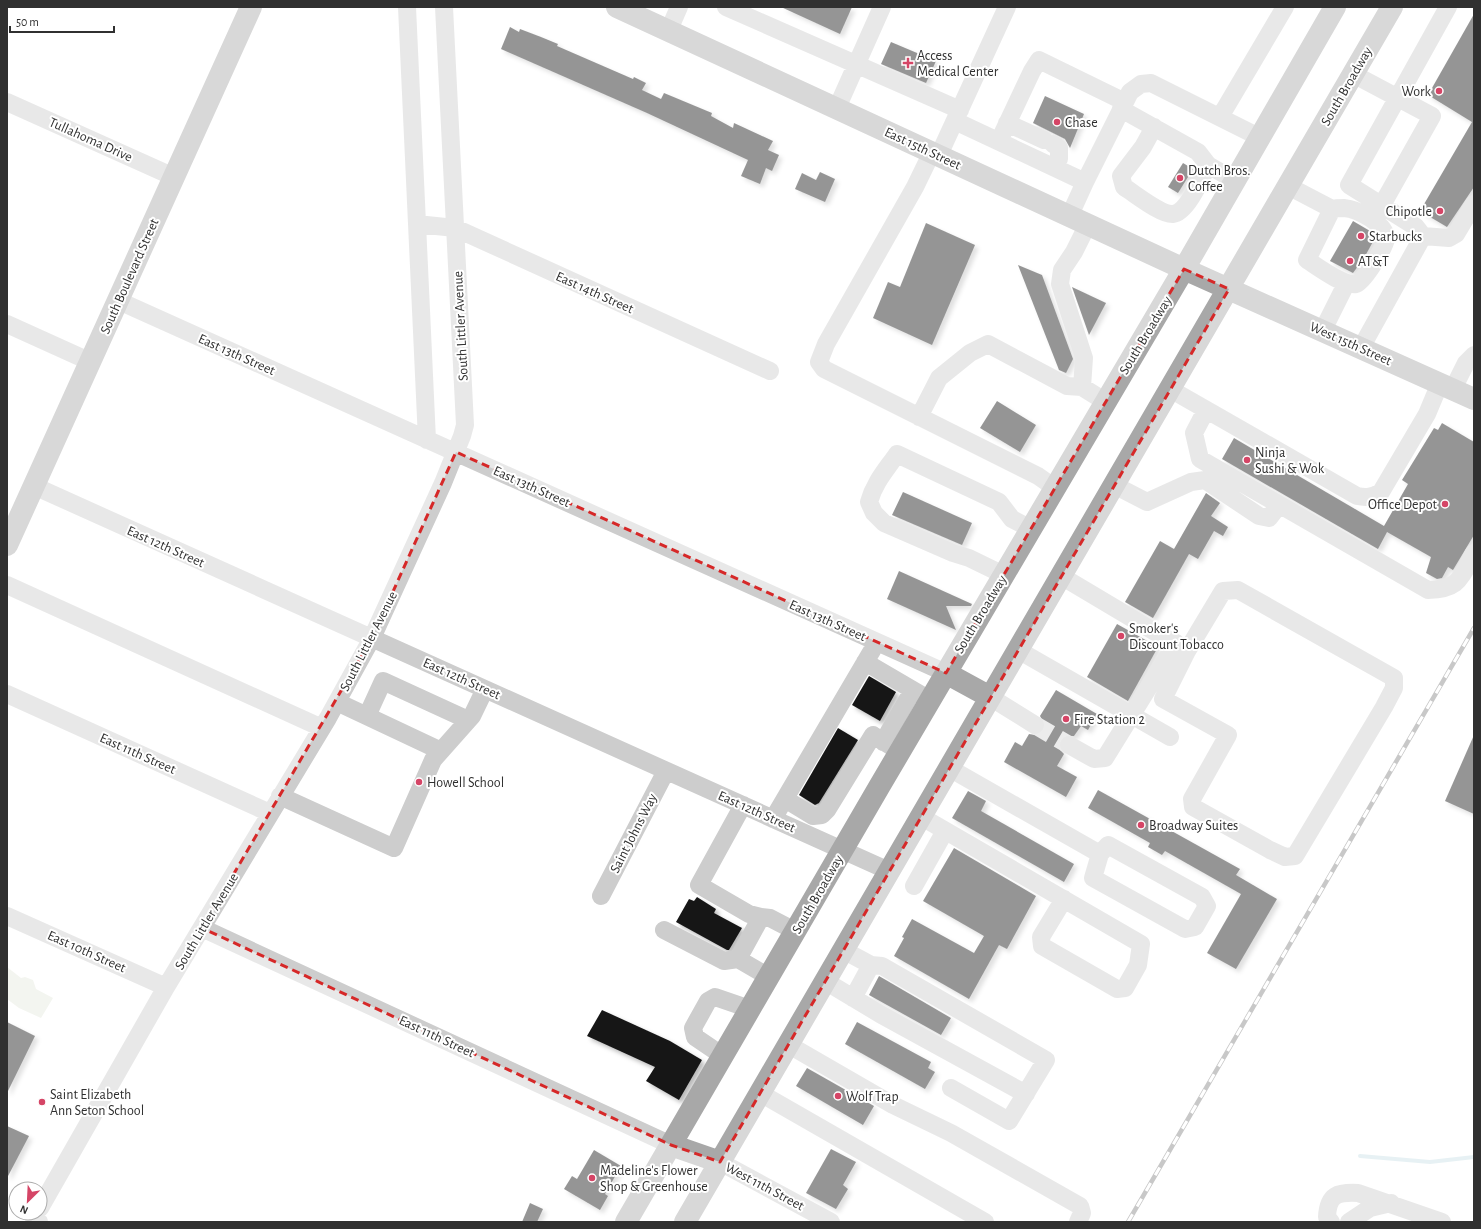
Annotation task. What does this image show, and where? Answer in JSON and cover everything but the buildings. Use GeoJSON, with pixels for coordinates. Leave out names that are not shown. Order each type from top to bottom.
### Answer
{"type":"FeatureCollection","features":[{"type":"Feature","properties":{"kind":"main road","name":"South Boulevard Street"},"geometry":{"type":"LineString","coordinates":[[7,545],[119,301],[251,7]]}},
{"type":"Feature","properties":{"kind":"main road","name":"East 15th Street"},"geometry":{"type":"LineString","coordinates":[[617,7],[670,30],[1184,269],[1229,288]]}},
{"type":"Feature","properties":{"kind":"main road","name":"South Broadway"},"geometry":{"type":"LineString","coordinates":[[626,1222],[842,850],[884,746],[922,695],[946,673],[1184,269],[1335,7]]}},
{"type":"Feature","properties":{"kind":"main road","name":"South Broadway"},"geometry":{"type":"LineString","coordinates":[[685,1222],[1392,7]]}},
{"type":"Feature","properties":{"kind":"main road","name":"West 15th Street"},"geometry":{"type":"LineString","coordinates":[[1229,288],[1474,399]]}},
{"type":"Feature","properties":{"kind":"main road"},"geometry":{"type":"LineString","coordinates":[[946,673],[990,697]]}},
{"type":"Feature","properties":{"kind":"main road"},"geometry":{"type":"LineString","coordinates":[[671,1144],[720,1162]]}},
{"type":"Feature","properties":{"kind":"street"},"geometry":{"type":"LineString","coordinates":[[407,7],[427,440]]}},
{"type":"Feature","properties":{"kind":"street","name":"South Littler Avenue"},"geometry":{"type":"LineString","coordinates":[[48,1196],[166,987],[322,728],[372,638],[443,483],[465,425],[444,7]]}},
{"type":"Feature","properties":{"kind":"street"},"geometry":{"type":"LineString","coordinates":[[670,30],[680,7]]}},
{"type":"Feature","properties":{"kind":"street"},"geometry":{"type":"LineString","coordinates":[[837,108],[882,7]]}},
{"type":"Feature","properties":{"kind":"street"},"geometry":{"type":"LineString","coordinates":[[1007,7],[957,116],[826,344],[819,362],[824,369],[1038,476],[1055,488]]}},
{"type":"Feature","properties":{"kind":"street"},"geometry":{"type":"LineString","coordinates":[[1220,117],[1285,7]]}},
{"type":"Feature","properties":{"kind":"street"},"geometry":{"type":"LineString","coordinates":[[1448,7],[1349,185],[1416,227],[1423,236],[1449,238],[1456,234],[1474,204]]}},
{"type":"Feature","properties":{"kind":"street"},"geometry":{"type":"LineString","coordinates":[[737,9],[857,65],[957,116],[1003,131],[1051,152],[1085,182]]}},
{"type":"Feature","properties":{"kind":"street"},"geometry":{"type":"LineString","coordinates":[[1003,131],[1032,71],[1039,60],[1123,105],[1154,127],[1198,152],[1208,165],[1234,180]]}},
{"type":"Feature","properties":{"kind":"street"},"geometry":{"type":"LineString","coordinates":[[1353,74],[1432,116],[1382,205]]}},
{"type":"Feature","properties":{"kind":"street"},"geometry":{"type":"LineString","coordinates":[[1082,386],[1084,358],[1060,284],[1062,270],[1074,252],[1085,182],[1130,92],[1141,84],[1151,83],[1259,137]]}},
{"type":"Feature","properties":{"kind":"street","name":"Tullahoma Drive"},"geometry":{"type":"LineString","coordinates":[[7,102],[174,177]]}},
{"type":"Feature","properties":{"kind":"street"},"geometry":{"type":"LineString","coordinates":[[1154,127],[1143,147],[1121,176],[1124,187],[1162,211],[1172,214],[1182,210],[1194,192],[1208,165]]}},
{"type":"Feature","properties":{"kind":"street"},"geometry":{"type":"LineString","coordinates":[[1003,131],[1051,152]]}},
{"type":"Feature","properties":{"kind":"street"},"geometry":{"type":"LineString","coordinates":[[1288,186],[1332,209],[1344,208],[1360,213],[1379,224],[1384,231],[1386,239],[1363,281],[1357,284],[1346,284],[1307,260],[1332,209]]}},
{"type":"Feature","properties":{"kind":"street","name":"East 14th Street"},"geometry":{"type":"LineString","coordinates":[[417,224],[455,228],[770,371]]}},
{"type":"Feature","properties":{"kind":"street"},"geometry":{"type":"LineString","coordinates":[[1362,348],[1423,236]]}},
{"type":"Feature","properties":{"kind":"street"},"geometry":{"type":"LineString","coordinates":[[1323,330],[1346,284]]}},
{"type":"Feature","properties":{"kind":"street","name":"East 13th Street"},"geometry":{"type":"LineString","coordinates":[[119,301],[946,673]]}},
{"type":"Feature","properties":{"kind":"street"},"geometry":{"type":"LineString","coordinates":[[7,324],[91,362]]}},
{"type":"Feature","properties":{"kind":"street"},"geometry":{"type":"LineString","coordinates":[[919,417],[939,378],[970,353],[988,344],[1067,386],[1082,386],[1106,402]]}},
{"type":"Feature","properties":{"kind":"street"},"geometry":{"type":"LineString","coordinates":[[1170,389],[1356,496],[1366,498],[1374,497],[1381,492],[1427,414],[1447,386],[1474,355]]}},
{"type":"Feature","properties":{"kind":"street"},"geometry":{"type":"LineString","coordinates":[[1206,410],[1194,433],[1200,459],[1428,590],[1444,590],[1458,582],[1474,553]]}},
{"type":"Feature","properties":{"kind":"street"},"geometry":{"type":"LineString","coordinates":[[1004,575],[969,558],[953,553],[884,523],[874,512],[869,502],[872,491],[897,454],[999,502],[1012,518],[1031,529]]}},
{"type":"Feature","properties":{"kind":"street"},"geometry":{"type":"LineString","coordinates":[[1114,485],[1147,502],[1191,482],[1205,480],[1260,516],[1269,518],[1279,505]]}},
{"type":"Feature","properties":{"kind":"street","name":"East 12th Street"},"geometry":{"type":"LineString","coordinates":[[34,486],[889,871]]}},
{"type":"Feature","properties":{"kind":"street"},"geometry":{"type":"LineString","coordinates":[[1060,576],[1182,647]]}},
{"type":"Feature","properties":{"kind":"street"},"geometry":{"type":"LineString","coordinates":[[7,585],[322,728]]}},
{"type":"Feature","properties":{"kind":"street"},"geometry":{"type":"LineString","coordinates":[[1069,745],[1094,759],[1100,760],[1105,758],[1130,715],[1138,707],[1223,591],[1238,590],[1394,678],[1394,688],[1384,707],[1295,856],[1285,857],[1270,850],[1193,807],[1192,799],[1228,735],[1163,699],[1182,647]]}},
{"type":"Feature","properties":{"kind":"street"},"geometry":{"type":"LineString","coordinates":[[773,819],[877,642]]}},
{"type":"Feature","properties":{"kind":"street"},"geometry":{"type":"LineString","coordinates":[[1018,650],[1170,737]]}},
{"type":"Feature","properties":{"kind":"street"},"geometry":{"type":"LineString","coordinates":[[866,662],[922,695]]}},
{"type":"Feature","properties":{"kind":"street"},"geometry":{"type":"LineString","coordinates":[[367,716],[383,681],[468,720]]}},
{"type":"Feature","properties":{"kind":"street"},"geometry":{"type":"LineString","coordinates":[[280,796],[394,848],[433,760],[468,720],[485,689]]}},
{"type":"Feature","properties":{"kind":"street","name":"East 11th Street"},"geometry":{"type":"LineString","coordinates":[[7,694],[270,813]]}},
{"type":"Feature","properties":{"kind":"street"},"geometry":{"type":"LineString","coordinates":[[990,697],[1035,725]]}},
{"type":"Feature","properties":{"kind":"street"},"geometry":{"type":"LineString","coordinates":[[337,702],[441,751]]}},
{"type":"Feature","properties":{"kind":"street"},"geometry":{"type":"LineString","coordinates":[[785,800],[813,816],[822,815],[884,746]]}},
{"type":"Feature","properties":{"kind":"street"},"geometry":{"type":"LineString","coordinates":[[949,768],[1100,854]]}},
{"type":"Feature","properties":{"kind":"street","name":"Saint Johns Way"},"geometry":{"type":"LineString","coordinates":[[601,896],[666,770]]}},
{"type":"Feature","properties":{"kind":"street"},"geometry":{"type":"LineString","coordinates":[[744,805],[699,885],[749,914],[770,918],[795,931]]}},
{"type":"Feature","properties":{"kind":"street"},"geometry":{"type":"LineString","coordinates":[[920,816],[945,831],[1064,899],[1141,944],[1138,966],[1125,988],[1117,989],[1042,946],[1041,937],[1064,899]]}},
{"type":"Feature","properties":{"kind":"street"},"geometry":{"type":"LineString","coordinates":[[914,886],[945,831]]}},
{"type":"Feature","properties":{"kind":"street"},"geometry":{"type":"LineString","coordinates":[[1108,845],[1202,897],[1207,906],[1195,927],[1185,929],[1094,878],[1100,854],[1108,845]]}},
{"type":"Feature","properties":{"kind":"street","name":"East 10th Street"},"geometry":{"type":"LineString","coordinates":[[7,916],[166,987]]}},
{"type":"Feature","properties":{"kind":"street"},"geometry":{"type":"LineString","coordinates":[[738,959],[761,917]]}},
{"type":"Feature","properties":{"kind":"street","name":"East 11th Street"},"geometry":{"type":"LineString","coordinates":[[202,928],[671,1144]]}},
{"type":"Feature","properties":{"kind":"street"},"geometry":{"type":"LineString","coordinates":[[664,930],[724,961],[738,959],[769,977]]}},
{"type":"Feature","properties":{"kind":"street"},"geometry":{"type":"LineString","coordinates":[[844,950],[871,965],[882,966],[888,969],[1046,1060],[1009,1121],[951,1088]]}},
{"type":"Feature","properties":{"kind":"street"},"geometry":{"type":"LineString","coordinates":[[853,998],[871,965]]}},
{"type":"Feature","properties":{"kind":"street"},"geometry":{"type":"LineString","coordinates":[[825,981],[1026,1094]]}},
{"type":"Feature","properties":{"kind":"street"},"geometry":{"type":"LineString","coordinates":[[723,1056],[695,1038],[693,1028],[708,1001],[716,997],[750,1009]]}},
{"type":"Feature","properties":{"kind":"street"},"geometry":{"type":"LineString","coordinates":[[789,1045],[893,1105],[951,1133],[1080,1206],[1082,1213],[1078,1222]]}},
{"type":"Feature","properties":{"kind":"street"},"geometry":{"type":"LineString","coordinates":[[760,1093],[985,1222]]}},
{"type":"Feature","properties":{"kind":"street","name":"West 11th Street"},"geometry":{"type":"LineString","coordinates":[[720,1162],[831,1222]]}},
{"type":"Feature","properties":{"kind":"street"},"geometry":{"type":"LineString","coordinates":[[1331,1222],[1327,1217],[1329,1201],[1335,1195],[1344,1192],[1358,1193],[1391,1203],[1442,1222]]}},
{"type":"Feature","properties":{"kind":"street"},"geometry":{"type":"LineString","coordinates":[[1349,1222],[1370,1208],[1391,1203]]}},
{"type":"Feature","properties":{"kind":"highlighted area"},"geometry":{"type":"Polygon","coordinates":[[[1184,269],[1229,289],[720,1162],[671,1145],[202,928],[372,638],[456,452],[946,673],[1184,269]]]}},
{"type":"Feature","properties":{"kind":"shaded area"},"geometry":{"type":"Polygon","coordinates":[[[7,967],[21,978],[25,977],[33,980],[36,989],[53,998],[41,1018],[19,1008],[7,999],[7,967]]]}},
{"type":"Feature","properties":{"kind":"waterway"},"geometry":{"type":"LineString","coordinates":[[1360,1156],[1430,1162],[1474,1157]]}},
{"type":"Feature","properties":{"kind":"tunnel"},"geometry":{"type":"LineString","coordinates":[[1035,725],[1069,745]]}},
{"type":"Feature","properties":{"kind":"railway"},"geometry":{"type":"LineString","coordinates":[[1128,1222],[1474,628]]}},
{"type":"Feature","properties":{"kind":"place","name":"Access Medical Center"},"geometry":{"type":"Point","coordinates":[908,63]}},
{"type":"Feature","properties":{"kind":"place","name":"Work"},"geometry":{"type":"Point","coordinates":[1439,91]}},
{"type":"Feature","properties":{"kind":"place","name":"Chase"},"geometry":{"type":"Point","coordinates":[1057,122]}},
{"type":"Feature","properties":{"kind":"place","name":"Dutch Bros. Coffee"},"geometry":{"type":"Point","coordinates":[1180,178]}},
{"type":"Feature","properties":{"kind":"place","name":"Chipotle"},"geometry":{"type":"Point","coordinates":[1440,211]}},
{"type":"Feature","properties":{"kind":"place","name":"Starbucks"},"geometry":{"type":"Point","coordinates":[1361,236]}},
{"type":"Feature","properties":{"kind":"place","name":"AT&T"},"geometry":{"type":"Point","coordinates":[1350,261]}},
{"type":"Feature","properties":{"kind":"place","name":"Ninja Sushi & Wok"},"geometry":{"type":"Point","coordinates":[1247,460]}},
{"type":"Feature","properties":{"kind":"place","name":"Office Depot"},"geometry":{"type":"Point","coordinates":[1445,504]}},
{"type":"Feature","properties":{"kind":"place","name":"Smoker's Discount Tobacco"},"geometry":{"type":"Point","coordinates":[1121,636]}},
{"type":"Feature","properties":{"kind":"place","name":"Fire Station 2"},"geometry":{"type":"Point","coordinates":[1066,719]}},
{"type":"Feature","properties":{"kind":"place","name":"Howell School"},"geometry":{"type":"Point","coordinates":[419,782]}},
{"type":"Feature","properties":{"kind":"place","name":"Broadway Suites"},"geometry":{"type":"Point","coordinates":[1141,825]}},
{"type":"Feature","properties":{"kind":"place","name":"Wolf Trap"},"geometry":{"type":"Point","coordinates":[838,1096]}},
{"type":"Feature","properties":{"kind":"place","name":"Saint Elizabeth Ann Seton School"},"geometry":{"type":"Point","coordinates":[42,1102]}},
{"type":"Feature","properties":{"kind":"place","name":"Madeline's Flower Shop & Greenhouse"},"geometry":{"type":"Point","coordinates":[592,1178]}}]}
